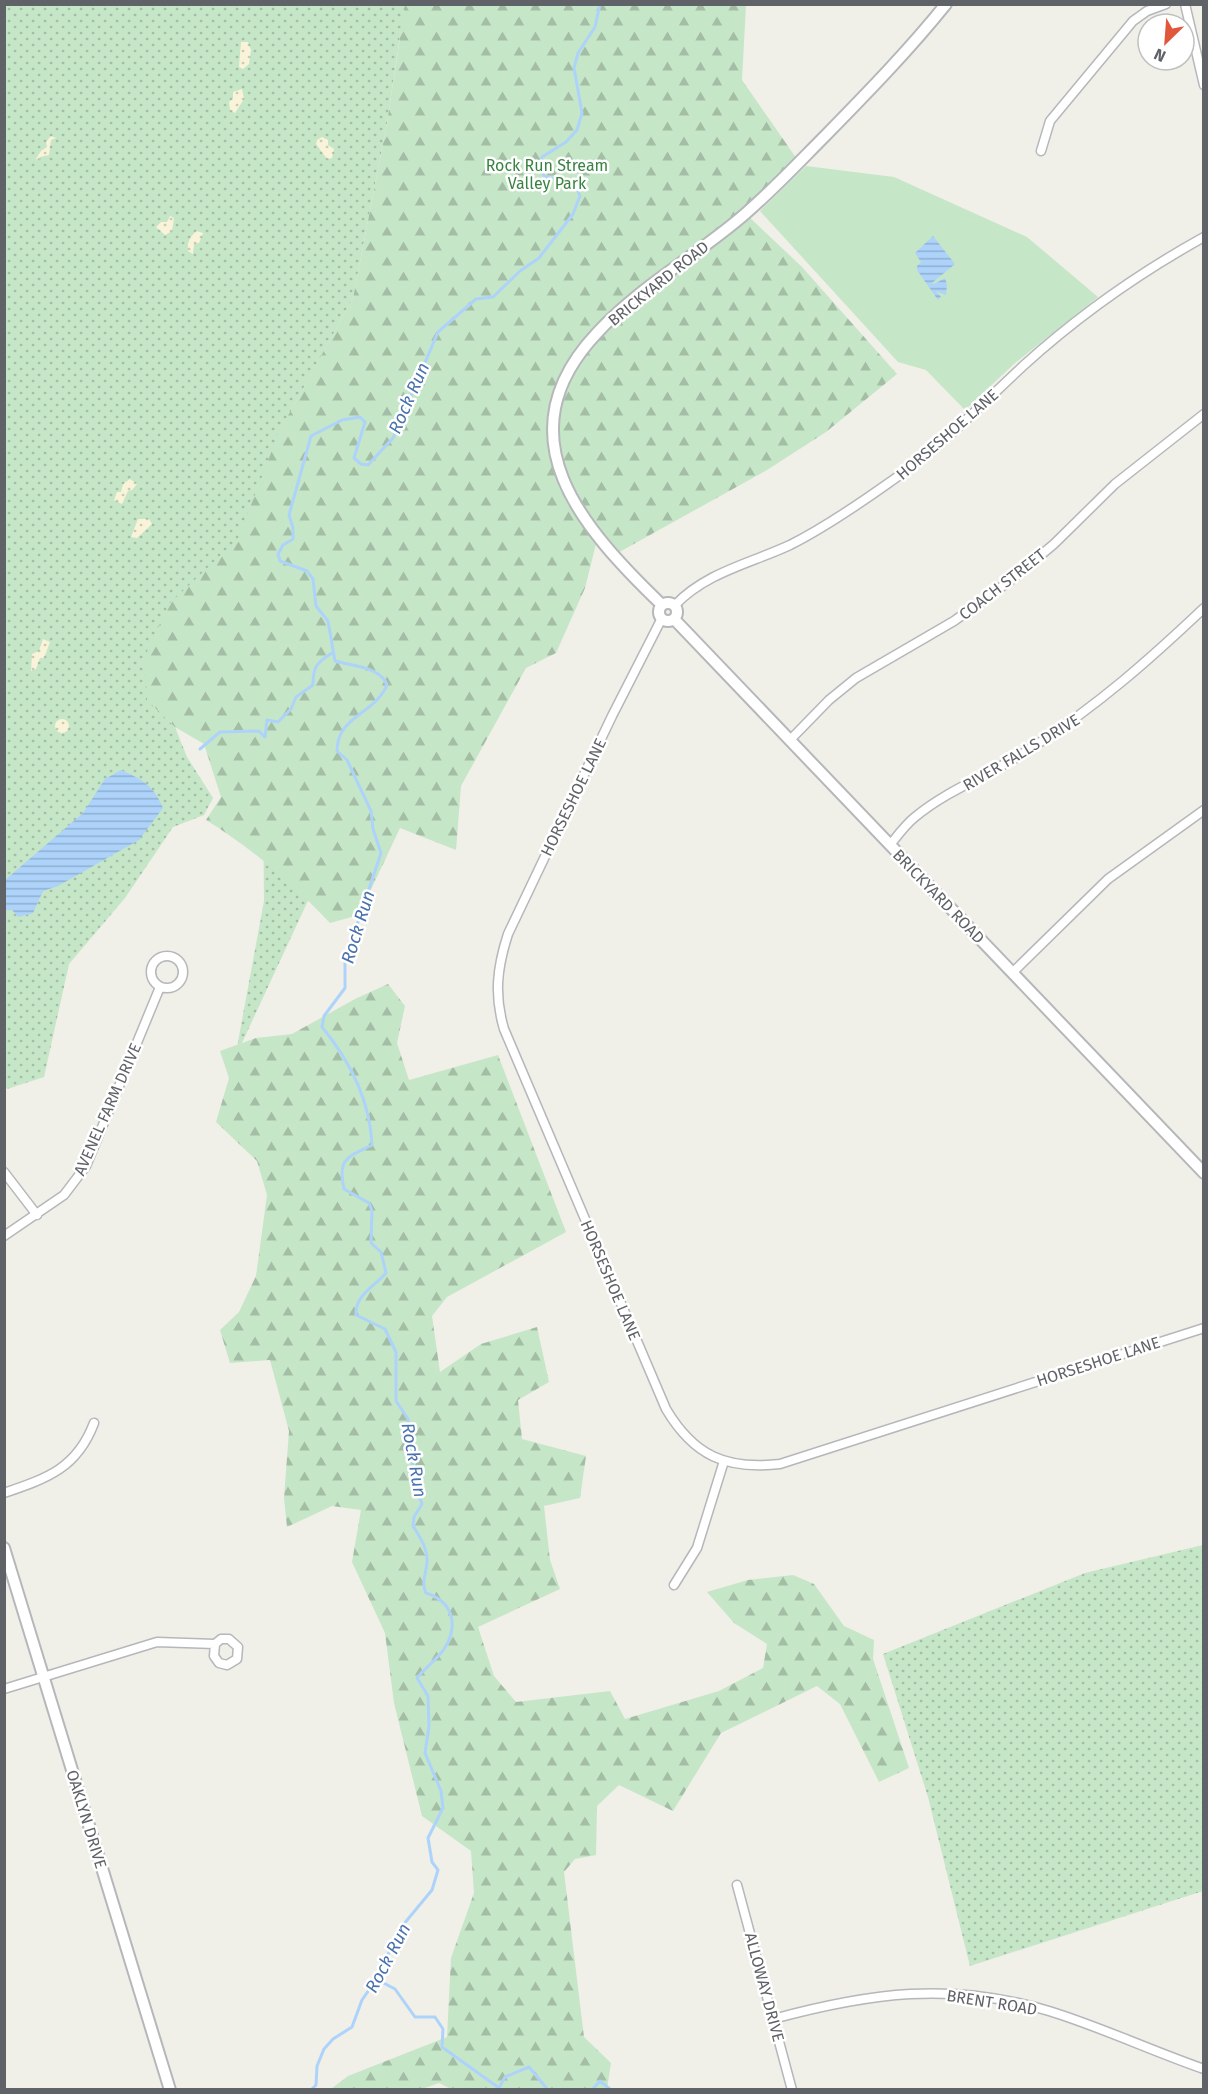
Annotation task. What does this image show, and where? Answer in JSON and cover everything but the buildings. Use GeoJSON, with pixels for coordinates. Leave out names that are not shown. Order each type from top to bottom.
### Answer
{"type":"FeatureCollection","features":[{"type":"Feature","properties":{"kind":"street","name":"BRICKYARD ROAD"},"geometry":{"type":"LineString","coordinates":[[662,605],[634,578],[598,536],[577,507],[559,472],[552,443],[552,417],[558,391],[573,364],[597,333],[634,299],[746,214],[871,89],[946,4]]}},
{"type":"Feature","properties":{"kind":"street"},"geometry":{"type":"LineString","coordinates":[[1041,151],[1050,121],[1133,21],[1147,11],[1166,4]]}},
{"type":"Feature","properties":{"kind":"street"},"geometry":{"type":"LineString","coordinates":[[1185,4],[1201,64],[1203,85]]}},
{"type":"Feature","properties":{"kind":"street","name":"HORSESHOE LANE"},"geometry":{"type":"LineString","coordinates":[[675,605],[706,579],[793,543],[891,482],[956,430],[1024,365],[1082,318],[1151,267],[1203,237]]}},
{"type":"Feature","properties":{"kind":"street","name":"COACH STREET"},"geometry":{"type":"LineString","coordinates":[[790,740],[829,700],[856,678],[954,621],[1011,580],[1054,544],[1114,484],[1203,414]]}},
{"type":"Feature","properties":{"kind":"street"},"geometry":{"type":"LineString","coordinates":[[668,603],[675,605],[678,612],[668,618],[659,612],[662,605],[668,603]]}},
{"type":"Feature","properties":{"kind":"street","name":"RIVER FALLS DRIVE"},"geometry":{"type":"LineString","coordinates":[[890,844],[912,819],[934,802],[1021,756],[1082,716],[1139,670],[1203,608]]}},
{"type":"Feature","properties":{"kind":"street","name":"BRICKYARD ROAD"},"geometry":{"type":"LineString","coordinates":[[668,618],[790,740],[1203,1173]]}},
{"type":"Feature","properties":{"kind":"street","name":"HORSESHOE LANE"},"geometry":{"type":"LineString","coordinates":[[668,618],[648,642],[508,934],[499,962],[496,992],[504,1029],[666,1409],[678,1429],[696,1447],[712,1458],[750,1467],[780,1464],[1203,1328]]}},
{"type":"Feature","properties":{"kind":"street"},"geometry":{"type":"LineString","coordinates":[[1012,972],[1108,879],[1203,810]]}},
{"type":"Feature","properties":{"kind":"street","name":"AVENEL FARM DRIVE"},"geometry":{"type":"LineString","coordinates":[[4,1236],[64,1195],[86,1166],[160,987]]}},
{"type":"Feature","properties":{"kind":"street"},"geometry":{"type":"LineString","coordinates":[[4,1172],[37,1215]]}},
{"type":"Feature","properties":{"kind":"street"},"geometry":{"type":"LineString","coordinates":[[4,1493],[32,1484],[66,1466],[86,1445],[94,1423]]}},
{"type":"Feature","properties":{"kind":"street"},"geometry":{"type":"LineString","coordinates":[[674,1585],[697,1548],[724,1461]]}},
{"type":"Feature","properties":{"kind":"street","name":"OAKLYN DRIVE"},"geometry":{"type":"LineString","coordinates":[[4,1548],[170,2090]]}},
{"type":"Feature","properties":{"kind":"street"},"geometry":{"type":"LineString","coordinates":[[4,1689],[157,1642],[215,1644]]}},
{"type":"Feature","properties":{"kind":"street","name":"ALLOWAY DRIVE"},"geometry":{"type":"LineString","coordinates":[[737,1884],[792,2090]]}},
{"type":"Feature","properties":{"kind":"street","name":"BRENT ROAD"},"geometry":{"type":"LineString","coordinates":[[773,2019],[828,2004],[876,1995],[930,1993],[973,1996],[1049,2011],[1203,2069]]}},
{"type":"Feature","properties":{"kind":"green space","name":"Rock Run Stream Valley Park"},"geometry":{"type":"Polygon","coordinates":[[[5,5],[627,5],[312,892],[235,1058],[264,901],[263,803],[225,552],[198,579],[147,699],[175,727],[187,757],[213,798],[204,815],[173,827],[125,898],[69,964],[44,1077],[7,1089],[5,1085],[5,5]],[[400,36],[387,123],[353,298],[286,420],[414,206],[400,36]]]}},
{"type":"Feature","properties":{"kind":"green space","name":"Rock Run Stream Valley Park"},"geometry":{"type":"Polygon","coordinates":[[[405,5],[746,5],[742,80],[799,162],[746,214],[802,267],[897,374],[826,432],[767,470],[614,555],[598,536],[585,588],[556,653],[526,668],[461,786],[456,850],[400,828],[359,915],[330,923],[271,867],[206,820],[221,797],[204,744],[175,727],[147,700],[145,656],[169,604],[238,539],[279,432],[353,298],[387,123],[405,5]]]}},
{"type":"Feature","properties":{"kind":"green space"},"geometry":{"type":"Polygon","coordinates":[[[806,166],[894,177],[1027,237],[1098,297],[1015,363],[965,410],[926,370],[898,362],[760,211],[806,166]]]}},
{"type":"Feature","properties":{"kind":"green space"},"geometry":{"type":"Polygon","coordinates":[[[388,984],[405,1006],[397,1043],[409,1080],[498,1055],[566,1232],[447,1297],[432,1316],[440,1372],[481,1344],[537,1327],[549,1382],[518,1400],[522,1439],[586,1456],[580,1498],[544,1506],[550,1560],[560,1589],[478,1627],[494,1676],[516,1702],[610,1691],[625,1719],[719,1691],[763,1668],[767,1644],[734,1623],[707,1592],[748,1580],[793,1575],[814,1584],[844,1626],[874,1640],[873,1659],[909,1768],[879,1782],[840,1704],[817,1686],[721,1733],[673,1811],[619,1785],[597,1806],[596,1855],[575,1859],[564,1872],[584,2037],[611,2063],[607,2089],[453,2090],[439,2083],[422,2089],[331,2089],[348,2076],[447,2037],[451,1958],[474,1893],[471,1851],[422,1816],[394,1703],[385,1633],[352,1562],[361,1510],[332,1506],[287,1527],[284,1498],[289,1431],[270,1360],[230,1363],[220,1330],[239,1312],[256,1276],[267,1195],[257,1161],[216,1122],[229,1078],[220,1051],[256,1038],[292,1034],[355,999],[388,984]]]}},
{"type":"Feature","properties":{"kind":"green space"},"geometry":{"type":"Polygon","coordinates":[[[1203,1545],[1203,1891],[970,1966],[928,1797],[883,1654],[1085,1573],[1203,1545]]]}},
{"type":"Feature","properties":{"kind":"sand"},"geometry":{"type":"Polygon","coordinates":[[[241,42],[248,42],[251,50],[249,64],[243,69],[239,67],[241,42]]]}},
{"type":"Feature","properties":{"kind":"sand"},"geometry":{"type":"Polygon","coordinates":[[[242,89],[244,99],[235,113],[230,110],[229,102],[233,98],[233,92],[242,89]]]}},
{"type":"Feature","properties":{"kind":"sand"},"geometry":{"type":"Polygon","coordinates":[[[51,136],[56,138],[51,140],[49,155],[40,157],[40,160],[36,159],[47,147],[46,142],[51,136]]]}},
{"type":"Feature","properties":{"kind":"sand"},"geometry":{"type":"Polygon","coordinates":[[[322,137],[328,140],[328,145],[334,149],[332,158],[327,159],[316,144],[317,140],[322,137]]]}},
{"type":"Feature","properties":{"kind":"sand"},"geometry":{"type":"Polygon","coordinates":[[[170,216],[174,218],[172,231],[165,235],[156,227],[161,222],[167,222],[170,216]]]}},
{"type":"Feature","properties":{"kind":"sand"},"geometry":{"type":"Polygon","coordinates":[[[196,231],[203,233],[199,243],[194,244],[193,254],[188,251],[188,244],[196,231]]]}},
{"type":"Feature","properties":{"kind":"sand"},"geometry":{"type":"Polygon","coordinates":[[[130,479],[137,484],[128,491],[122,504],[114,500],[117,492],[121,492],[123,484],[130,479]]]}},
{"type":"Feature","properties":{"kind":"sand"},"geometry":{"type":"Polygon","coordinates":[[[138,519],[149,519],[152,524],[137,538],[131,537],[138,519]]]}},
{"type":"Feature","properties":{"kind":"sand"},"geometry":{"type":"Polygon","coordinates":[[[43,639],[50,642],[44,658],[40,658],[36,669],[31,671],[32,654],[39,651],[43,639]]]}},
{"type":"Feature","properties":{"kind":"sand"},"geometry":{"type":"Polygon","coordinates":[[[62,719],[67,721],[69,726],[67,731],[62,733],[57,731],[55,726],[57,721],[62,719]]]}},
{"type":"Feature","properties":{"kind":"water"},"geometry":{"type":"Polygon","coordinates":[[[933,236],[955,264],[932,283],[945,278],[946,295],[936,291],[941,297],[938,300],[917,270],[921,262],[915,253],[933,236]]]}},
{"type":"Feature","properties":{"kind":"water"},"geometry":{"type":"Polygon","coordinates":[[[121,770],[146,784],[156,794],[163,808],[139,840],[58,886],[43,891],[33,913],[19,917],[12,910],[5,910],[5,880],[83,813],[105,779],[121,770]]]}},
{"type":"Feature","properties":{"kind":"waterway","name":"Rock Run"},"geometry":{"type":"LineString","coordinates":[[311,2090],[316,2085],[317,2066],[324,2049],[333,2039],[352,2027],[362,2000],[373,1984],[403,1925],[432,1890],[438,1870],[432,1862],[428,1838],[443,1808],[441,1791],[425,1753],[429,1726],[428,1696],[417,1678],[446,1646],[452,1629],[452,1621],[442,1601],[426,1593],[425,1589],[426,1553],[413,1526],[414,1517],[422,1504],[414,1481],[408,1419],[396,1401],[396,1352],[385,1329],[356,1315],[362,1297],[386,1273],[381,1252],[371,1243],[372,1211],[369,1203],[344,1189],[342,1171],[346,1160],[372,1145],[367,1113],[357,1082],[322,1027],[324,1016],[345,988],[345,961],[381,853],[373,829],[371,811],[347,760],[337,751],[339,739],[350,722],[374,703],[387,685],[379,674],[335,661],[328,621],[316,606],[313,579],[307,571],[280,561],[278,554],[283,545],[293,539],[293,528],[289,515],[311,436],[342,420],[360,417],[365,422],[354,458],[361,464],[368,465],[393,438],[438,332],[476,299],[493,297],[520,271],[539,258],[573,214],[580,196],[574,182],[545,176],[541,166],[542,157],[566,142],[577,130],[582,113],[574,68],[578,53],[595,27],[600,4]]}},
{"type":"Feature","properties":{"kind":"waterway"},"geometry":{"type":"LineString","coordinates":[[200,749],[220,732],[259,731],[265,737],[267,720],[278,722],[291,709],[296,697],[313,685],[316,666],[332,653]]}},
{"type":"Feature","properties":{"kind":"waterway"},"geometry":{"type":"LineString","coordinates":[[376,1979],[395,1989],[415,2017],[435,2017],[443,2029],[442,2047],[499,2088],[505,2077],[529,2067],[548,2090]]}},
{"type":"Feature","properties":{"kind":"waterway"},"geometry":{"type":"LineString","coordinates":[[592,2090],[600,2081],[611,2090]]}}]}
